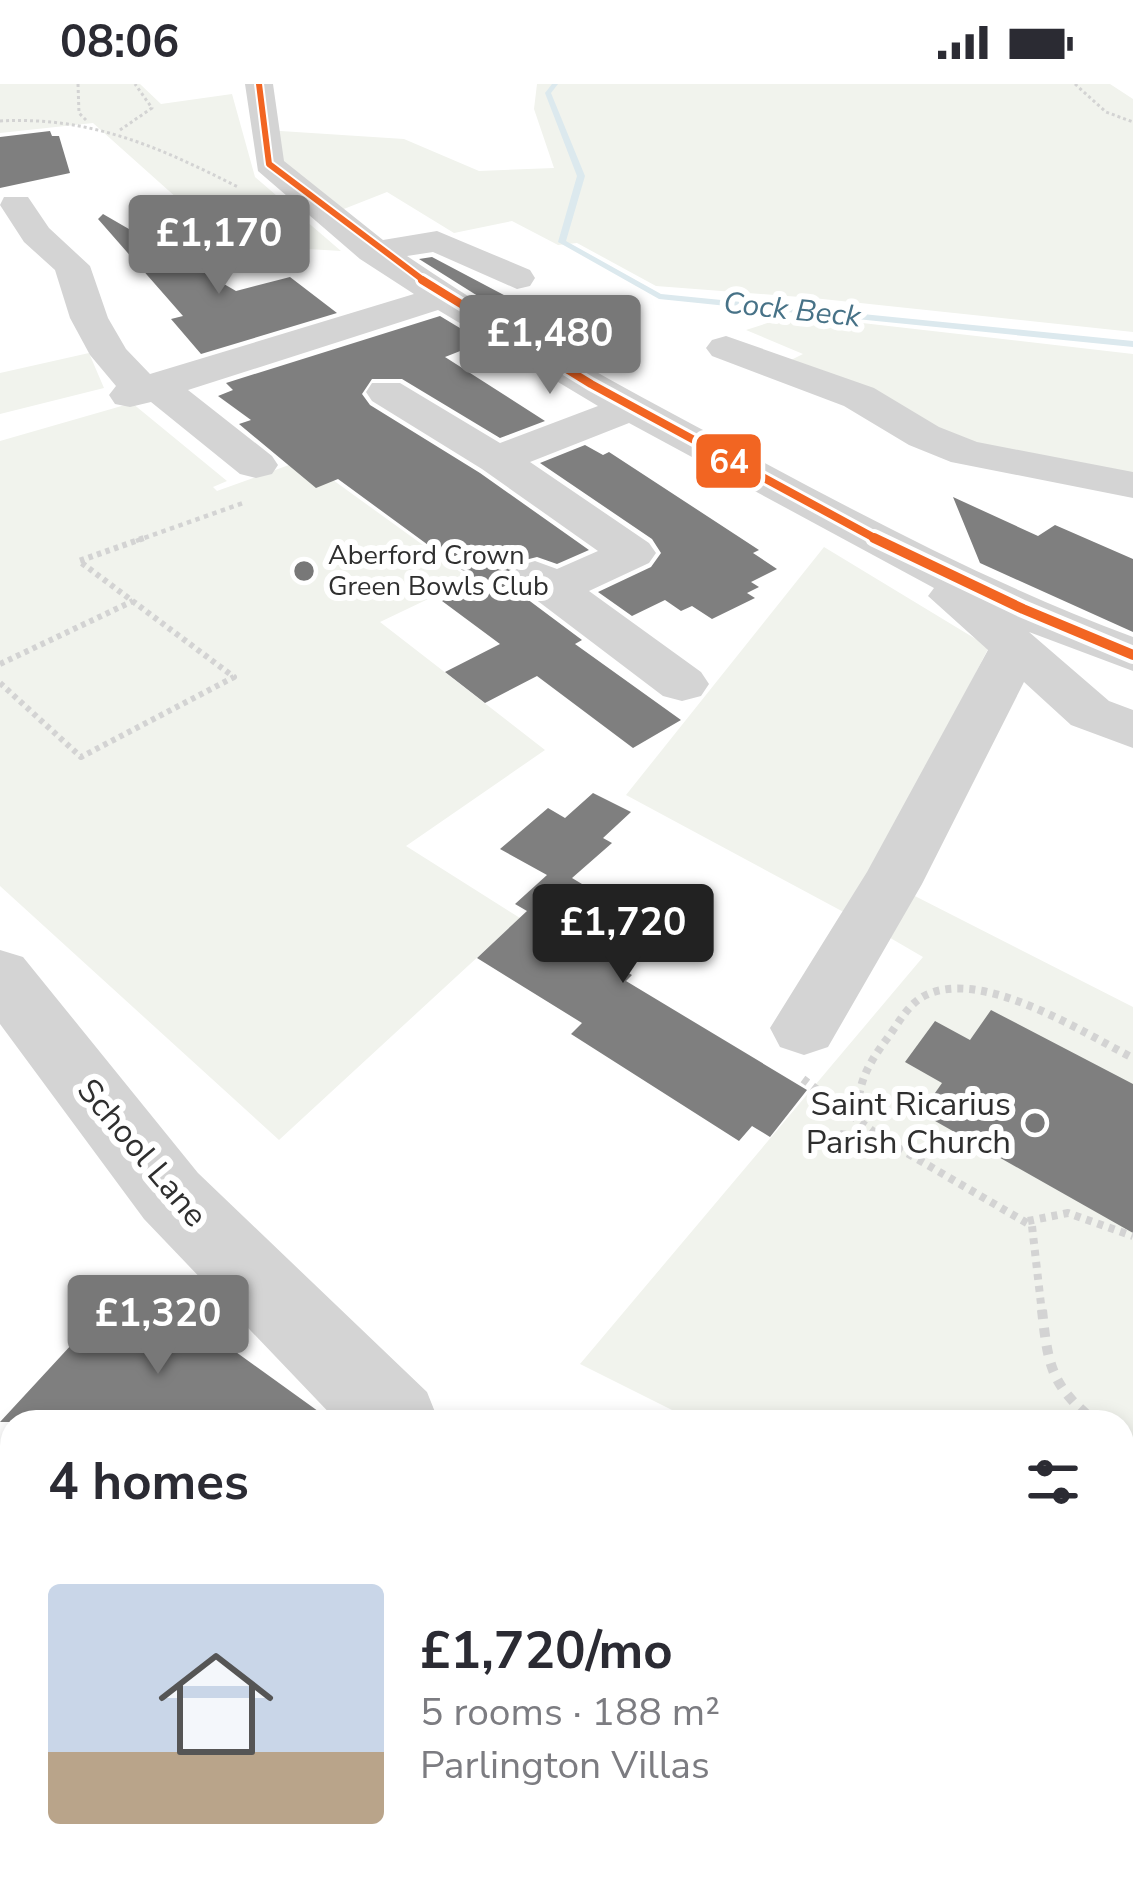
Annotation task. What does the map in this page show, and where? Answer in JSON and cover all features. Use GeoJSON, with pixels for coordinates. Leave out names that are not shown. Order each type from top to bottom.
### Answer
{"type":"FeatureCollection","features":[{"type":"Feature","properties":{"kind":"street"},"geometry":{"type":"LineString","coordinates":[[259,84],[269,164],[372,252],[631,408],[908,559],[1133,655]]}},
{"type":"Feature","properties":{"kind":"street"},"geometry":{"type":"LineString","coordinates":[[60,193],[8,206],[72,266],[89,319],[110,355],[143,390],[256,465]]}},
{"type":"Feature","properties":{"kind":"street"},"geometry":{"type":"LineString","coordinates":[[372,252],[437,241],[517,278]]}},
{"type":"Feature","properties":{"kind":"street"},"geometry":{"type":"LineString","coordinates":[[143,390],[441,297]]}},
{"type":"Feature","properties":{"kind":"street"},"geometry":{"type":"LineString","coordinates":[[726,349],[859,398],[966,453],[1133,485]]}},
{"type":"Feature","properties":{"kind":"street"},"geometry":{"type":"LineString","coordinates":[[386,392],[497,460],[632,553],[544,582],[682,685]]}},
{"type":"Feature","properties":{"kind":"street"},"geometry":{"type":"LineString","coordinates":[[497,460],[631,408]]}},
{"type":"Feature","properties":{"kind":"street"},"geometry":{"type":"LineString","coordinates":[[908,559],[1090,713],[1133,730]]}},
{"type":"Feature","properties":{"kind":"street"},"geometry":{"type":"LineString","coordinates":[[804,1028],[891,884],[1016,647]]}},
{"type":"Feature","properties":{"kind":"street","name":"School Lane"},"geometry":{"type":"LineString","coordinates":[[0,975],[171,1196],[385,1410]]}},
{"type":"Feature","properties":{"kind":"path"},"geometry":{"type":"LineString","coordinates":[[78,84],[79,113],[87,122]]}},
{"type":"Feature","properties":{"kind":"path"},"geometry":{"type":"LineString","coordinates":[[120,130],[152,108],[135,84]]}},
{"type":"Feature","properties":{"kind":"path"},"geometry":{"type":"LineString","coordinates":[[1075,84],[1106,112],[1133,122]]}},
{"type":"Feature","properties":{"kind":"path"},"geometry":{"type":"LineString","coordinates":[[0,121],[54,118],[120,130],[241,189]]}},
{"type":"Feature","properties":{"kind":"path"},"geometry":{"type":"LineString","coordinates":[[0,683],[81,757],[234,677],[79,561],[243,503],[222,487],[256,465]]}},
{"type":"Feature","properties":{"kind":"path"},"geometry":{"type":"LineString","coordinates":[[0,664],[133,602]]}},
{"type":"Feature","properties":{"kind":"path"},"geometry":{"type":"LineString","coordinates":[[858,1120],[855,1092],[862,1068],[920,997],[943,988],[982,990],[1133,1058]]}},
{"type":"Feature","properties":{"kind":"path"},"geometry":{"type":"LineString","coordinates":[[804,1028],[792,1072],[883,1139],[1028,1222]]}},
{"type":"Feature","properties":{"kind":"path"},"geometry":{"type":"LineString","coordinates":[[839,1134],[883,1139]]}},
{"type":"Feature","properties":{"kind":"path"},"geometry":{"type":"LineString","coordinates":[[1028,1222],[1046,1211],[1065,1210],[1133,1236]]}},
{"type":"Feature","properties":{"kind":"path"},"geometry":{"type":"LineString","coordinates":[[1028,1222],[1048,1365],[1066,1398],[1081,1410]]}},
{"type":"Feature","properties":{"kind":"shaded area"},"geometry":{"type":"Polygon","coordinates":[[[0,84],[140,84],[161,104],[232,94],[255,177],[341,251],[291,248],[232,199],[178,199],[93,123],[0,133],[0,84]]]}},
{"type":"Feature","properties":{"kind":"shaded area"},"geometry":{"type":"Polygon","coordinates":[[[537,84],[1110,84],[1133,99],[1133,332],[656,286],[577,243],[558,245],[512,221],[454,233],[387,192],[326,216],[269,164],[265,130],[404,139],[479,171],[554,168],[534,109],[537,84]]]}},
{"type":"Feature","properties":{"kind":"shaded area"},"geometry":{"type":"Polygon","coordinates":[[[792,315],[1133,354],[1133,476],[991,449],[781,365],[803,354],[746,330],[792,315]]]}},
{"type":"Feature","properties":{"kind":"shaded area"},"geometry":{"type":"Polygon","coordinates":[[[89,353],[104,388],[0,414],[0,373],[89,353]]]}},
{"type":"Feature","properties":{"kind":"shaded area"},"geometry":{"type":"Polygon","coordinates":[[[132,403],[227,481],[213,487],[217,491],[289,465],[333,480],[470,579],[380,622],[545,750],[406,846],[520,918],[279,1140],[0,886],[0,441],[132,403]]]}},
{"type":"Feature","properties":{"kind":"shaded area"},"geometry":{"type":"Polygon","coordinates":[[[824,547],[989,647],[851,916],[626,795],[824,547]]]}},
{"type":"Feature","properties":{"kind":"shaded area"},"geometry":{"type":"Polygon","coordinates":[[[907,892],[1133,1007],[1133,1410],[672,1410],[580,1364],[923,957],[880,932],[907,892]]]}},
{"type":"Feature","properties":{"kind":"building"},"geometry":{"type":"Polygon","coordinates":[[[50,131],[59,136],[70,173],[0,188],[0,137],[50,131]]]}},
{"type":"Feature","properties":{"kind":"building"},"geometry":{"type":"Polygon","coordinates":[[[103,214],[236,291],[290,277],[337,313],[201,354],[171,319],[183,316],[98,219],[103,214]]]}},
{"type":"Feature","properties":{"kind":"building"},"geometry":{"type":"Polygon","coordinates":[[[432,257],[549,319],[527,327],[419,259],[432,257]]]}},
{"type":"Feature","properties":{"kind":"building"},"geometry":{"type":"Polygon","coordinates":[[[440,316],[483,342],[445,357],[545,421],[500,438],[402,379],[372,379],[362,394],[370,405],[480,473],[589,550],[557,564],[537,557],[517,562],[506,576],[515,590],[582,640],[575,644],[681,720],[633,748],[537,676],[485,703],[445,672],[500,644],[442,601],[480,583],[338,479],[316,488],[239,424],[251,420],[218,396],[233,390],[226,383],[440,316]]]}},
{"type":"Feature","properties":{"kind":"building"},"geometry":{"type":"Polygon","coordinates":[[[585,445],[603,455],[609,452],[759,550],[753,553],[777,569],[751,582],[759,587],[747,593],[755,598],[712,619],[692,606],[681,611],[665,600],[632,616],[598,592],[651,567],[661,553],[652,539],[540,463],[585,445]]]}},
{"type":"Feature","properties":{"kind":"building"},"geometry":{"type":"Polygon","coordinates":[[[953,497],[1038,536],[1055,525],[1133,559],[1133,632],[980,563],[953,497]]]}},
{"type":"Feature","properties":{"kind":"building"},"geometry":{"type":"Polygon","coordinates":[[[593,793],[631,812],[603,838],[612,843],[572,878],[607,899],[567,937],[632,975],[626,981],[807,1090],[770,1137],[752,1126],[739,1141],[571,1034],[582,1023],[477,958],[527,911],[515,904],[547,875],[500,849],[548,808],[565,818],[593,793]]]}},
{"type":"Feature","properties":{"kind":"building","name":"Saint Ricarius Parish Church"},"geometry":{"type":"Polygon","coordinates":[[[991,1010],[1133,1084],[1133,1233],[921,1113],[942,1083],[905,1062],[935,1021],[970,1040],[991,1010]]]}},
{"type":"Feature","properties":{"kind":"building"},"geometry":{"type":"Polygon","coordinates":[[[143,1285],[315,1410],[11,1410],[73,1343],[81,1350],[143,1285]]]}},
{"type":"Feature","properties":{"kind":"waterway","name":"Cock Beck"},"geometry":{"type":"LineString","coordinates":[[555,84],[548,93],[581,176],[562,242],[659,296],[1133,344]]}},
{"type":"Feature","properties":{"kind":"transit line","name":"64"},"geometry":{"type":"LineString","coordinates":[[259,84],[269,164],[372,245],[479,318],[810,505],[969,585],[1133,655]]}},
{"type":"Feature","properties":{"kind":"place","name":"Aberford Crown Green Bowls Club"},"geometry":{"type":"Point","coordinates":[304,571]}},
{"type":"Feature","properties":{"kind":"place","name":"Saint Ricarius Parish Church"},"geometry":{"type":"Point","coordinates":[1035,1123]}}]}
